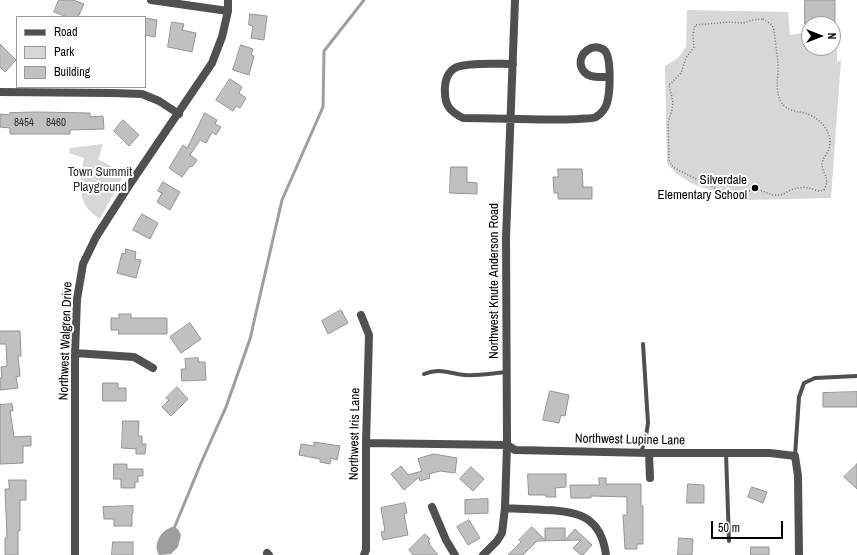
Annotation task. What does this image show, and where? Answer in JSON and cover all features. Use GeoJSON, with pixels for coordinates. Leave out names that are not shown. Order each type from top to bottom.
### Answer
{"type":"FeatureCollection","features":[{"type":"Feature","properties":{"kind":"street"},"geometry":{"type":"LineString","coordinates":[[151,0],[228,11]]}},
{"type":"Feature","properties":{"kind":"street","name":"Northwest Walgren Drive"},"geometry":{"type":"LineString","coordinates":[[76,555],[75,353],[77,299],[83,264],[96,237],[112,212],[212,63],[222,37],[228,11],[228,0]]}},
{"type":"Feature","properties":{"kind":"street","name":"Northwest Knute Anderson Road"},"geometry":{"type":"LineString","coordinates":[[483,555],[497,541],[502,533],[505,508],[507,445],[506,238],[515,0]]}},
{"type":"Feature","properties":{"kind":"street"},"geometry":{"type":"LineString","coordinates":[[513,64],[468,65],[456,67],[446,79],[445,100],[450,109],[463,118],[595,118],[603,112],[607,104],[609,77]]}},
{"type":"Feature","properties":{"kind":"street"},"geometry":{"type":"LineString","coordinates":[[0,92],[142,94],[159,101],[179,114]]}},
{"type":"Feature","properties":{"kind":"street","name":"Northwest Iris Lane"},"geometry":{"type":"LineString","coordinates":[[361,315],[369,335],[366,443],[366,550],[364,555]]}},
{"type":"Feature","properties":{"kind":"street"},"geometry":{"type":"LineString","coordinates":[[75,353],[134,357],[153,368]]}},
{"type":"Feature","properties":{"kind":"street","name":"Northwest Lupine Lane"},"geometry":{"type":"LineString","coordinates":[[366,443],[507,445],[515,450],[645,453],[770,453],[795,456]]}},
{"type":"Feature","properties":{"kind":"street"},"geometry":{"type":"LineString","coordinates":[[645,453],[650,478]]}},
{"type":"Feature","properties":{"kind":"street"},"geometry":{"type":"LineString","coordinates":[[795,456],[798,476],[799,555]]}},
{"type":"Feature","properties":{"kind":"street"},"geometry":{"type":"LineString","coordinates":[[432,506],[446,540],[455,555]]}},
{"type":"Feature","properties":{"kind":"street"},"geometry":{"type":"LineString","coordinates":[[505,508],[566,511],[583,515],[593,523],[599,531],[603,540],[606,555]]}},
{"type":"Feature","properties":{"kind":"lane"},"geometry":{"type":"LineString","coordinates":[[643,344],[648,423],[645,453]]}},
{"type":"Feature","properties":{"kind":"lane"},"geometry":{"type":"LineString","coordinates":[[424,374],[430,371],[446,370],[465,375],[506,372]]}},
{"type":"Feature","properties":{"kind":"lane"},"geometry":{"type":"LineString","coordinates":[[795,456],[799,397],[804,383],[815,378],[857,376]]}},
{"type":"Feature","properties":{"kind":"lane"},"geometry":{"type":"LineString","coordinates":[[726,453],[729,541]]}},
{"type":"Feature","properties":{"kind":"path"},"geometry":{"type":"LineString","coordinates":[[763,19],[772,25],[774,30],[778,64],[777,92],[782,103],[794,111],[806,113],[821,122],[828,133],[830,141],[829,152],[822,164],[827,184],[824,190],[819,191],[805,187],[793,189],[781,195],[773,195],[759,190],[725,193],[680,172],[669,160],[668,123],[673,102],[669,85],[681,73],[686,58],[694,48],[693,35],[695,25],[730,22],[743,23],[763,19]]}},
{"type":"Feature","properties":{"kind":"green space"},"geometry":{"type":"Polygon","coordinates":[[[687,10],[788,12],[790,35],[801,33],[801,56],[837,56],[837,62],[841,60],[831,198],[746,200],[721,194],[693,184],[677,174],[667,164],[665,66],[678,58],[686,47],[687,10]]]}},
{"type":"Feature","properties":{"kind":"green space","name":"Town Summit Playground"},"geometry":{"type":"Polygon","coordinates":[[[103,144],[98,160],[112,167],[122,178],[100,219],[89,210],[82,198],[81,177],[84,158],[69,153],[70,148],[103,144]]]}},
{"type":"Feature","properties":{"kind":"shaded area"},"geometry":{"type":"Polygon","coordinates":[[[172,527],[178,529],[181,535],[178,547],[171,554],[159,555],[157,551],[157,543],[159,538],[164,531],[172,527]]]}},
{"type":"Feature","properties":{"kind":"building"},"geometry":{"type":"Polygon","coordinates":[[[59,0],[73,0],[84,4],[78,16],[64,16],[54,12],[59,0]]]}},
{"type":"Feature","properties":{"kind":"building"},"geometry":{"type":"Polygon","coordinates":[[[805,0],[835,0],[835,16],[805,16],[805,0]]]}},
{"type":"Feature","properties":{"kind":"building"},"geometry":{"type":"Polygon","coordinates":[[[250,14],[267,16],[264,40],[251,38],[253,26],[249,25],[250,14]]]}},
{"type":"Feature","properties":{"kind":"building"},"geometry":{"type":"Polygon","coordinates":[[[146,18],[157,20],[155,37],[146,35],[146,18]]]}},
{"type":"Feature","properties":{"kind":"building"},"geometry":{"type":"Polygon","coordinates":[[[172,22],[184,24],[182,30],[196,33],[192,52],[168,47],[172,22]]]}},
{"type":"Feature","properties":{"kind":"building"},"geometry":{"type":"Polygon","coordinates":[[[0,44],[16,60],[5,72],[0,67],[0,44]]]}},
{"type":"Feature","properties":{"kind":"building"},"geometry":{"type":"Polygon","coordinates":[[[241,45],[253,49],[251,55],[254,56],[249,75],[233,70],[241,45]]]}},
{"type":"Feature","properties":{"kind":"building"},"geometry":{"type":"Polygon","coordinates":[[[230,79],[242,87],[239,93],[246,98],[240,108],[236,106],[233,111],[216,100],[230,79]]]}},
{"type":"Feature","properties":{"kind":"building"},"geometry":{"type":"Polygon","coordinates":[[[10,113],[90,113],[90,117],[103,116],[104,129],[70,130],[70,134],[10,134],[10,128],[0,127],[0,114],[10,115],[10,113]]]}},
{"type":"Feature","properties":{"kind":"building"},"geometry":{"type":"Polygon","coordinates":[[[205,113],[217,120],[215,124],[221,127],[216,135],[212,132],[206,143],[200,140],[190,155],[197,160],[192,167],[190,166],[182,177],[169,168],[183,145],[187,148],[205,113]]]}},
{"type":"Feature","properties":{"kind":"building"},"geometry":{"type":"Polygon","coordinates":[[[123,120],[139,135],[129,146],[114,131],[123,120]]]}},
{"type":"Feature","properties":{"kind":"building"},"geometry":{"type":"Polygon","coordinates":[[[451,167],[467,167],[467,182],[477,183],[477,194],[450,193],[451,167]]]}},
{"type":"Feature","properties":{"kind":"building"},"geometry":{"type":"Polygon","coordinates":[[[558,169],[582,169],[583,187],[592,187],[592,199],[558,199],[558,193],[554,193],[553,177],[558,177],[558,169]]]}},
{"type":"Feature","properties":{"kind":"building"},"geometry":{"type":"Polygon","coordinates":[[[163,182],[180,192],[170,210],[157,202],[162,193],[158,191],[163,182]]]}},
{"type":"Feature","properties":{"kind":"building"},"geometry":{"type":"Polygon","coordinates":[[[142,214],[158,223],[150,239],[133,230],[142,214]]]}},
{"type":"Feature","properties":{"kind":"building"},"geometry":{"type":"Polygon","coordinates":[[[126,249],[136,252],[135,259],[141,260],[136,278],[117,273],[122,253],[125,254],[126,249]]]}},
{"type":"Feature","properties":{"kind":"building"},"geometry":{"type":"Polygon","coordinates":[[[341,310],[348,323],[328,334],[322,321],[341,310]]]}},
{"type":"Feature","properties":{"kind":"building"},"geometry":{"type":"Polygon","coordinates":[[[119,314],[131,314],[131,318],[167,318],[167,334],[118,334],[119,330],[111,330],[111,318],[119,318],[119,314]]]}},
{"type":"Feature","properties":{"kind":"building"},"geometry":{"type":"Polygon","coordinates":[[[190,323],[201,339],[181,353],[170,337],[190,323]]]}},
{"type":"Feature","properties":{"kind":"building"},"geometry":{"type":"Polygon","coordinates":[[[0,331],[20,331],[21,356],[18,356],[20,376],[16,377],[18,388],[0,390],[0,378],[2,378],[1,367],[7,366],[6,344],[0,344],[0,331]]]}},
{"type":"Feature","properties":{"kind":"building"},"geometry":{"type":"Polygon","coordinates":[[[198,358],[199,362],[205,362],[206,380],[182,381],[181,369],[186,369],[185,359],[198,358]]]}},
{"type":"Feature","properties":{"kind":"building"},"geometry":{"type":"Polygon","coordinates":[[[103,383],[118,383],[118,388],[126,388],[126,401],[103,401],[103,383]]]}},
{"type":"Feature","properties":{"kind":"building"},"geometry":{"type":"Polygon","coordinates":[[[177,387],[188,399],[171,416],[162,407],[169,400],[166,398],[177,387]]]}},
{"type":"Feature","properties":{"kind":"building"},"geometry":{"type":"Polygon","coordinates":[[[550,391],[569,395],[565,416],[561,415],[559,423],[543,420],[550,391]]]}},
{"type":"Feature","properties":{"kind":"building"},"geometry":{"type":"Polygon","coordinates":[[[857,392],[857,407],[823,407],[823,393],[857,392]]]}},
{"type":"Feature","properties":{"kind":"building"},"geometry":{"type":"Polygon","coordinates":[[[12,404],[13,411],[10,411],[14,437],[31,436],[31,446],[23,446],[23,463],[0,464],[0,405],[12,404]]]}},
{"type":"Feature","properties":{"kind":"building"},"geometry":{"type":"Polygon","coordinates":[[[123,421],[139,421],[138,436],[142,436],[142,444],[146,444],[145,454],[136,454],[136,449],[122,448],[123,421]]]}},
{"type":"Feature","properties":{"kind":"building"},"geometry":{"type":"Polygon","coordinates":[[[314,442],[340,446],[337,460],[331,458],[330,464],[320,462],[320,459],[299,455],[301,444],[314,446],[314,442]]]}},
{"type":"Feature","properties":{"kind":"building"},"geometry":{"type":"Polygon","coordinates":[[[434,454],[457,458],[455,473],[440,471],[429,474],[430,478],[420,481],[419,477],[404,490],[391,474],[401,466],[408,475],[422,471],[418,459],[434,454]]]}},
{"type":"Feature","properties":{"kind":"building"},"geometry":{"type":"Polygon","coordinates":[[[114,464],[127,464],[127,469],[143,469],[143,476],[138,476],[138,482],[135,482],[135,488],[121,488],[121,479],[114,479],[114,464]]]}},
{"type":"Feature","properties":{"kind":"building"},"geometry":{"type":"Polygon","coordinates":[[[857,464],[857,489],[844,477],[857,464]]]}},
{"type":"Feature","properties":{"kind":"building"},"geometry":{"type":"Polygon","coordinates":[[[471,467],[484,479],[473,491],[460,479],[471,467]]]}},
{"type":"Feature","properties":{"kind":"building"},"geometry":{"type":"Polygon","coordinates":[[[528,474],[566,474],[566,487],[555,488],[556,497],[546,497],[546,495],[529,495],[528,474]]]}},
{"type":"Feature","properties":{"kind":"building"},"geometry":{"type":"Polygon","coordinates":[[[599,478],[606,478],[606,484],[641,484],[641,506],[643,506],[643,544],[637,544],[637,549],[625,549],[623,515],[627,515],[627,497],[591,496],[591,498],[571,498],[570,485],[599,485],[599,478]]]}},
{"type":"Feature","properties":{"kind":"building"},"geometry":{"type":"Polygon","coordinates":[[[9,480],[26,480],[26,500],[20,500],[18,555],[5,555],[5,538],[7,538],[5,489],[9,489],[9,480]]]}},
{"type":"Feature","properties":{"kind":"building"},"geometry":{"type":"Polygon","coordinates":[[[688,484],[704,485],[704,503],[687,503],[688,484]]]}},
{"type":"Feature","properties":{"kind":"building"},"geometry":{"type":"Polygon","coordinates":[[[752,487],[767,492],[763,503],[748,497],[752,487]]]}},
{"type":"Feature","properties":{"kind":"building"},"geometry":{"type":"Polygon","coordinates":[[[488,499],[488,513],[465,514],[465,500],[488,499]]]}},
{"type":"Feature","properties":{"kind":"building"},"geometry":{"type":"Polygon","coordinates":[[[405,503],[407,513],[404,514],[408,535],[383,540],[381,532],[385,531],[381,508],[405,503]]]}},
{"type":"Feature","properties":{"kind":"building"},"geometry":{"type":"Polygon","coordinates":[[[133,506],[132,526],[114,526],[114,519],[104,519],[103,507],[133,506]]]}},
{"type":"Feature","properties":{"kind":"building"},"geometry":{"type":"Polygon","coordinates":[[[469,520],[480,538],[468,545],[457,527],[469,520]]]}},
{"type":"Feature","properties":{"kind":"building"},"geometry":{"type":"Polygon","coordinates":[[[532,527],[545,540],[545,528],[565,528],[565,540],[575,529],[592,545],[583,555],[581,555],[573,548],[581,540],[537,541],[523,555],[508,555],[521,542],[519,540],[532,527]]]}},
{"type":"Feature","properties":{"kind":"building"},"geometry":{"type":"Polygon","coordinates":[[[425,534],[430,539],[428,541],[430,543],[429,544],[438,555],[413,555],[409,550],[425,534]]]}},
{"type":"Feature","properties":{"kind":"building"},"geometry":{"type":"Polygon","coordinates":[[[679,538],[693,539],[692,555],[678,555],[679,538]]]}},
{"type":"Feature","properties":{"kind":"building"},"geometry":{"type":"Polygon","coordinates":[[[113,542],[133,542],[133,555],[112,555],[113,542]]]}},
{"type":"Feature","properties":{"kind":"building"},"geometry":{"type":"Polygon","coordinates":[[[751,547],[769,547],[769,555],[751,555],[751,547]]]}},
{"type":"Feature","properties":{"kind":"waterway"},"geometry":{"type":"LineString","coordinates":[[173,531],[226,407],[250,339],[282,200],[323,107],[324,51],[364,0]]}},
{"type":"Feature","properties":{"kind":"place","name":"Silverdale Elementary School"},"geometry":{"type":"Point","coordinates":[755,188]}}]}
